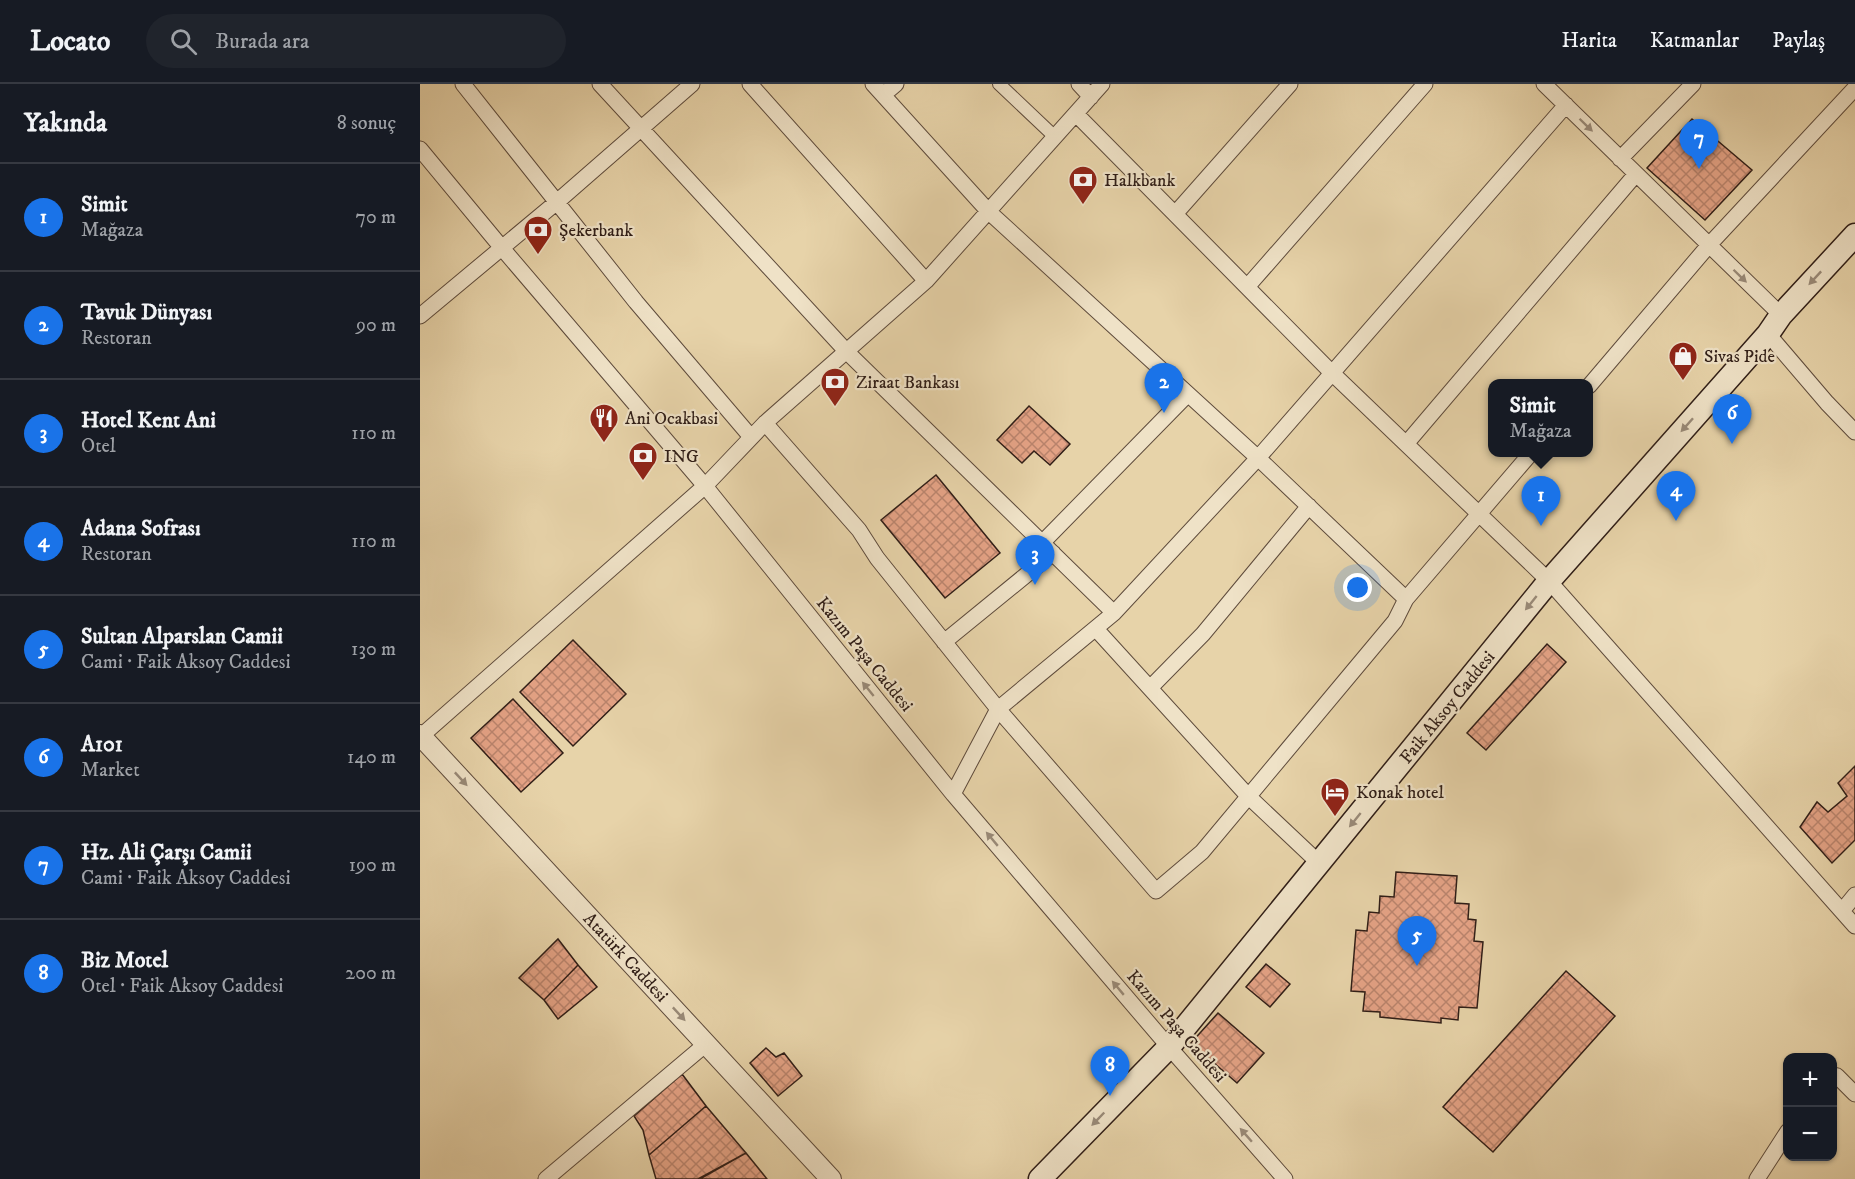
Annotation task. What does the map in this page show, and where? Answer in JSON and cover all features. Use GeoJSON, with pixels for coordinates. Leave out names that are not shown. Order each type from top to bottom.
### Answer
{"type":"FeatureCollection","features":[{"type":"Feature","properties":{"kind":"main road","name":"Faik Aksoy Caddesi"},"geometry":{"type":"LineString","coordinates":[[1040,1179],[1169,1047],[1549,581],[1768,334],[1781,315],[1855,236]]}},
{"type":"Feature","properties":{"kind":"street"},"geometry":{"type":"LineString","coordinates":[[463,84],[636,302],[751,437]]}},
{"type":"Feature","properties":{"kind":"street"},"geometry":{"type":"LineString","coordinates":[[600,84],[847,352],[1114,614]]}},
{"type":"Feature","properties":{"kind":"street"},"geometry":{"type":"LineString","coordinates":[[420,316],[558,201],[692,84]]}},
{"type":"Feature","properties":{"kind":"street"},"geometry":{"type":"LineString","coordinates":[[750,84],[926,281]]}},
{"type":"Feature","properties":{"kind":"street"},"geometry":{"type":"LineString","coordinates":[[896,84],[878,90],[989,212],[1258,458],[1406,599]]}},
{"type":"Feature","properties":{"kind":"street"},"geometry":{"type":"LineString","coordinates":[[999,84],[1055,137]]}},
{"type":"Feature","properties":{"kind":"street"},"geometry":{"type":"LineString","coordinates":[[1079,84],[1091,97]]}},
{"type":"Feature","properties":{"kind":"street"},"geometry":{"type":"LineString","coordinates":[[420,736],[705,486],[765,423],[926,281],[1102,84]]}},
{"type":"Feature","properties":{"kind":"street"},"geometry":{"type":"LineString","coordinates":[[1175,214],[1290,84]]}},
{"type":"Feature","properties":{"kind":"street"},"geometry":{"type":"LineString","coordinates":[[1247,287],[1425,84]]}},
{"type":"Feature","properties":{"kind":"street"},"geometry":{"type":"LineString","coordinates":[[1544,84],[1781,315]]}},
{"type":"Feature","properties":{"kind":"street"},"geometry":{"type":"LineString","coordinates":[[1620,159],[1693,84]]}},
{"type":"Feature","properties":{"kind":"street"},"geometry":{"type":"LineString","coordinates":[[1593,381],[1709,245],[1855,88]]}},
{"type":"Feature","properties":{"kind":"street"},"geometry":{"type":"LineString","coordinates":[[953,794],[998,709],[1114,614],[1258,458],[1566,105]]}},
{"type":"Feature","properties":{"kind":"street"},"geometry":{"type":"LineString","coordinates":[[1076,114],[1332,373],[1549,581],[1855,926]]}},
{"type":"Feature","properties":{"kind":"street","name":"Kazım Paşa Caddesi"},"geometry":{"type":"LineString","coordinates":[[420,149],[705,486],[953,794],[1285,1179]]}},
{"type":"Feature","properties":{"kind":"street"},"geometry":{"type":"LineString","coordinates":[[1406,444],[1636,174]]}},
{"type":"Feature","properties":{"kind":"street"},"geometry":{"type":"LineString","coordinates":[[1768,334],[1855,432]]}},
{"type":"Feature","properties":{"kind":"street"},"geometry":{"type":"LineString","coordinates":[[944,642],[1048,548],[1188,394]]}},
{"type":"Feature","properties":{"kind":"street"},"geometry":{"type":"LineString","coordinates":[[765,423],[859,530],[877,558],[998,709],[1156,891],[1202,852],[1395,621],[1406,599],[1529,457]]}},
{"type":"Feature","properties":{"kind":"street"},"geometry":{"type":"LineString","coordinates":[[1150,688],[1203,634],[1309,507]]}},
{"type":"Feature","properties":{"kind":"street"},"geometry":{"type":"LineString","coordinates":[[1096,628],[1248,796],[1319,863]]}},
{"type":"Feature","properties":{"kind":"street","name":"Atatürk Caddesi"},"geometry":{"type":"LineString","coordinates":[[420,736],[831,1179]]}},
{"type":"Feature","properties":{"kind":"street"},"geometry":{"type":"LineString","coordinates":[[1842,911],[1855,895]]}},
{"type":"Feature","properties":{"kind":"street"},"geometry":{"type":"LineString","coordinates":[[546,1179],[706,1044]]}},
{"type":"Feature","properties":{"kind":"street"},"geometry":{"type":"LineString","coordinates":[[1837,1076],[1855,1094]]}},
{"type":"Feature","properties":{"kind":"street"},"geometry":{"type":"LineString","coordinates":[[1757,1179],[1783,1139]]}},
{"type":"Feature","properties":{"kind":"building"},"geometry":{"type":"Polygon","coordinates":[[[1692,119],[1752,170],[1705,220],[1647,168],[1692,119]]]}},
{"type":"Feature","properties":{"kind":"building"},"geometry":{"type":"Polygon","coordinates":[[[1029,406],[1070,444],[1050,465],[1034,451],[1022,463],[997,440],[1029,406]]]}},
{"type":"Feature","properties":{"kind":"building"},"geometry":{"type":"Polygon","coordinates":[[[936,475],[1000,553],[945,598],[881,520],[936,475]]]}},
{"type":"Feature","properties":{"kind":"building"},"geometry":{"type":"Polygon","coordinates":[[[573,640],[626,694],[573,746],[520,692],[573,640]]]}},
{"type":"Feature","properties":{"kind":"building"},"geometry":{"type":"Polygon","coordinates":[[[1547,644],[1566,662],[1486,750],[1467,733],[1547,644]]]}},
{"type":"Feature","properties":{"kind":"building"},"geometry":{"type":"Polygon","coordinates":[[[513,699],[563,753],[521,792],[471,738],[513,699]]]}},
{"type":"Feature","properties":{"kind":"building"},"geometry":{"type":"Polygon","coordinates":[[[1855,766],[1855,840],[1832,863],[1800,827],[1817,802],[1828,812],[1847,796],[1838,783],[1855,766]]]}},
{"type":"Feature","properties":{"kind":"building"},"geometry":{"type":"Polygon","coordinates":[[[1396,872],[1457,876],[1455,903],[1469,904],[1468,919],[1476,920],[1474,941],[1483,942],[1477,1008],[1459,1007],[1458,1020],[1441,1018],[1441,1023],[1380,1017],[1380,1012],[1363,1011],[1365,992],[1351,991],[1356,930],[1367,931],[1369,912],[1379,913],[1380,896],[1394,897],[1396,872]]]}},
{"type":"Feature","properties":{"kind":"building"},"geometry":{"type":"Polygon","coordinates":[[[558,939],[578,965],[544,1000],[519,978],[558,939]]]}},
{"type":"Feature","properties":{"kind":"building"},"geometry":{"type":"Polygon","coordinates":[[[1266,964],[1290,984],[1270,1007],[1246,987],[1266,964]]]}},
{"type":"Feature","properties":{"kind":"building"},"geometry":{"type":"Polygon","coordinates":[[[578,965],[597,987],[558,1019],[544,1000],[578,965]]]}},
{"type":"Feature","properties":{"kind":"building"},"geometry":{"type":"Polygon","coordinates":[[[1566,971],[1615,1016],[1493,1152],[1443,1107],[1566,971]]]}},
{"type":"Feature","properties":{"kind":"building"},"geometry":{"type":"Polygon","coordinates":[[[1218,1013],[1264,1053],[1237,1083],[1191,1043],[1218,1013]]]}},
{"type":"Feature","properties":{"kind":"building"},"geometry":{"type":"Polygon","coordinates":[[[766,1048],[776,1057],[784,1053],[802,1076],[778,1096],[750,1063],[766,1048]]]}},
{"type":"Feature","properties":{"kind":"building"},"geometry":{"type":"Polygon","coordinates":[[[682,1074],[706,1106],[649,1155],[643,1130],[634,1116],[682,1074]]]}},
{"type":"Feature","properties":{"kind":"building"},"geometry":{"type":"Polygon","coordinates":[[[706,1106],[746,1153],[700,1179],[656,1179],[649,1155],[706,1106]]]}},
{"type":"Feature","properties":{"kind":"building"},"geometry":{"type":"Polygon","coordinates":[[[746,1153],[767,1179],[698,1179],[746,1153]]]}},
{"type":"Feature","properties":{"kind":"place","name":"Hz. Ali Çarşı Camii"},"geometry":{"type":"Point","coordinates":[1699,169]}},
{"type":"Feature","properties":{"kind":"place","name":"Halkbank"},"geometry":{"type":"Point","coordinates":[1083,206]}},
{"type":"Feature","properties":{"kind":"place","name":"Şekerbank"},"geometry":{"type":"Point","coordinates":[538,256]}},
{"type":"Feature","properties":{"kind":"place","name":"Sivas Pide"},"geometry":{"type":"Point","coordinates":[1683,382]}},
{"type":"Feature","properties":{"kind":"place","name":"Ziraat Bankası"},"geometry":{"type":"Point","coordinates":[835,408]}},
{"type":"Feature","properties":{"kind":"place","name":"Tavuk Dünyası"},"geometry":{"type":"Point","coordinates":[1164,413]}},
{"type":"Feature","properties":{"kind":"place","name":"Ani Ocakbasi"},"geometry":{"type":"Point","coordinates":[604,444]}},
{"type":"Feature","properties":{"kind":"place","name":"A101"},"geometry":{"type":"Point","coordinates":[1732,444]}},
{"type":"Feature","properties":{"kind":"place","name":"ING"},"geometry":{"type":"Point","coordinates":[643,482]}},
{"type":"Feature","properties":{"kind":"place","name":"Adana Sofrası"},"geometry":{"type":"Point","coordinates":[1676,521]}},
{"type":"Feature","properties":{"kind":"place","name":"Simit"},"geometry":{"type":"Point","coordinates":[1541,526]}},
{"type":"Feature","properties":{"kind":"place","name":"Hotel Kent Ani"},"geometry":{"type":"Point","coordinates":[1035,585]}},
{"type":"Feature","properties":{"kind":"place","name":"Konak hotel"},"geometry":{"type":"Point","coordinates":[1335,818]}},
{"type":"Feature","properties":{"kind":"place","name":"Sultan Alparslan Camii"},"geometry":{"type":"Point","coordinates":[1417,966]}},
{"type":"Feature","properties":{"kind":"place","name":"Biz Motel"},"geometry":{"type":"Point","coordinates":[1110,1096]}}]}
